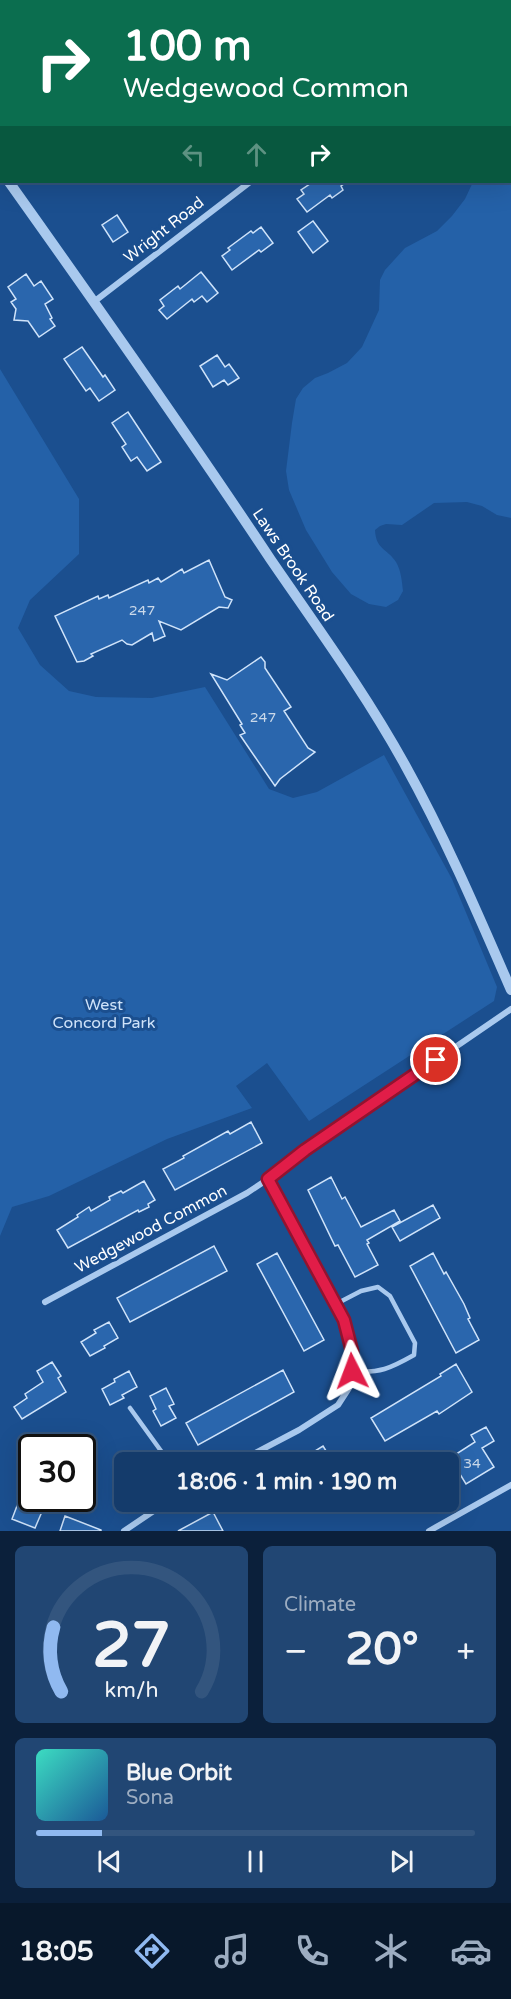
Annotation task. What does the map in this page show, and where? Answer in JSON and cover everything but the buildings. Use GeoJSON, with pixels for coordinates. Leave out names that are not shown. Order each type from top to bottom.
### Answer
{"type":"FeatureCollection","features":[{"type":"Feature","properties":{"kind":"street","name":"Laws Brook Road"},"geometry":{"type":"LineString","coordinates":[[10,183],[95,301],[389,738],[445,842],[511,990]]}},
{"type":"Feature","properties":{"kind":"street","name":"Wright Road"},"geometry":{"type":"LineString","coordinates":[[95,301],[248,183]]}},
{"type":"Feature","properties":{"kind":"street","name":"Wedgewood Common"},"geometry":{"type":"LineString","coordinates":[[45,1302],[247,1193],[305,1150],[511,1009]]}},
{"type":"Feature","properties":{"kind":"street"},"geometry":{"type":"LineString","coordinates":[[258,1452],[299,1431],[338,1405],[349,1388],[352,1371],[349,1336],[336,1304],[268,1179]]}},
{"type":"Feature","properties":{"kind":"street"},"geometry":{"type":"LineString","coordinates":[[429,1531],[511,1485]]}},
{"type":"Feature","properties":{"kind":"street"},"geometry":{"type":"LineString","coordinates":[[124,1531],[152,1512]]}},
{"type":"Feature","properties":{"kind":"lane"},"geometry":{"type":"LineString","coordinates":[[336,1304],[361,1291],[378,1287],[390,1296],[415,1343],[414,1355],[390,1368],[368,1373],[352,1371]]}},
{"type":"Feature","properties":{"kind":"lane"},"geometry":{"type":"LineString","coordinates":[[130,1408],[162,1452]]}},
{"type":"Feature","properties":{"kind":"green space"},"geometry":{"type":"Polygon","coordinates":[[[473,183],[511,183],[511,518],[497,515],[482,506],[467,502],[434,503],[402,525],[380,526],[375,530],[377,541],[398,565],[403,591],[398,600],[386,607],[369,604],[351,594],[332,572],[306,530],[289,490],[286,471],[296,399],[303,388],[315,378],[347,363],[362,347],[379,310],[380,280],[385,270],[405,248],[437,231],[465,199],[473,183]]]}},
{"type":"Feature","properties":{"kind":"green space","name":"West Concord Park"},"geometry":{"type":"Polygon","coordinates":[[[0,369],[79,499],[79,554],[30,600],[18,628],[40,665],[69,691],[96,697],[152,698],[205,687],[269,789],[293,798],[317,792],[384,755],[452,879],[497,987],[494,1001],[309,1121],[267,1063],[236,1086],[252,1108],[167,1139],[49,1196],[12,1207],[0,1236],[0,369]]]}},
{"type":"Feature","properties":{"kind":"route"},"geometry":{"type":"LineString","coordinates":[[352,1371],[352,1351],[344,1320],[268,1179],[305,1150],[436,1060]]}}]}
